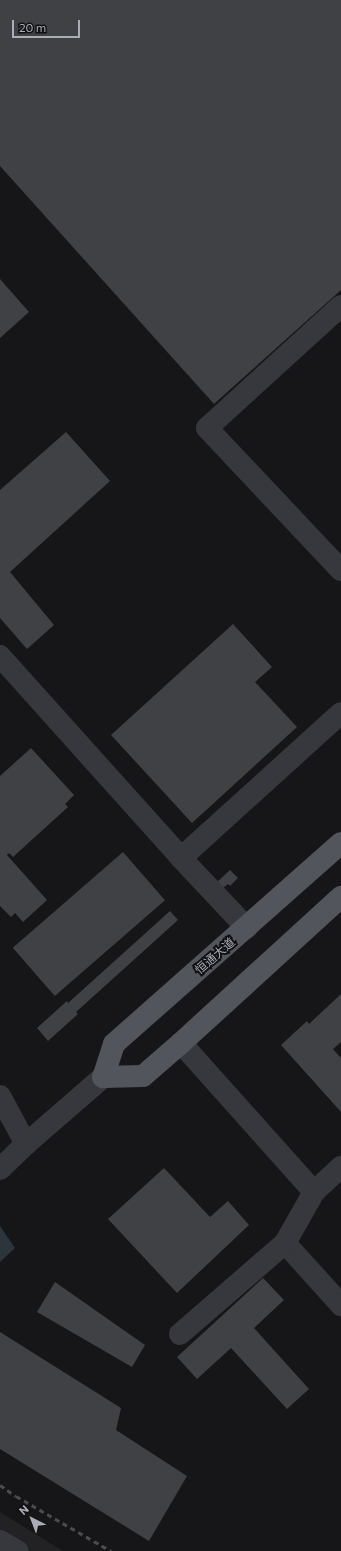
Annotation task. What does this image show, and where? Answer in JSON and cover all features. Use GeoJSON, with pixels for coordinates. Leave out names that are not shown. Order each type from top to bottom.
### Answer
{"type":"FeatureCollection","features":[{"type":"Feature","properties":{"kind":"main road","name":"恒通大道"},"geometry":{"type":"LineString","coordinates":[[103,1077],[114,1044],[247,928],[341,843]]}},
{"type":"Feature","properties":{"kind":"main road"},"geometry":{"type":"LineString","coordinates":[[103,1077],[143,1076],[341,897]]}},
{"type":"Feature","properties":{"kind":"street"},"geometry":{"type":"LineString","coordinates":[[341,306],[207,428],[341,570]]}},
{"type":"Feature","properties":{"kind":"street"},"geometry":{"type":"LineString","coordinates":[[0,656],[181,858],[247,928]]}},
{"type":"Feature","properties":{"kind":"street"},"geometry":{"type":"LineString","coordinates":[[181,858],[341,713]]}},
{"type":"Feature","properties":{"kind":"street"},"geometry":{"type":"LineString","coordinates":[[181,1043],[314,1192]]}},
{"type":"Feature","properties":{"kind":"street"},"geometry":{"type":"LineString","coordinates":[[0,1169],[26,1144],[103,1077]]}},
{"type":"Feature","properties":{"kind":"street"},"geometry":{"type":"LineString","coordinates":[[0,1096],[26,1144]]}},
{"type":"Feature","properties":{"kind":"street"},"geometry":{"type":"LineString","coordinates":[[180,1334],[285,1243],[314,1192],[341,1167]]}},
{"type":"Feature","properties":{"kind":"street"},"geometry":{"type":"LineString","coordinates":[[285,1243],[341,1305]]}},
{"type":"Feature","properties":{"kind":"street"},"geometry":{"type":"LineString","coordinates":[[0,1541],[16,1551]]}},
{"type":"Feature","properties":{"kind":"shaded area"},"geometry":{"type":"Polygon","coordinates":[[[0,1226],[15,1248],[0,1262],[0,1226]]]}},
{"type":"Feature","properties":{"kind":"shaded area"},"geometry":{"type":"Polygon","coordinates":[[[0,1512],[63,1551],[0,1551],[0,1512]]]}},
{"type":"Feature","properties":{"kind":"building"},"geometry":{"type":"Polygon","coordinates":[[[0,0],[341,0],[341,290],[214,404],[0,166],[0,0]]]}},
{"type":"Feature","properties":{"kind":"building"},"geometry":{"type":"Polygon","coordinates":[[[0,279],[29,312],[0,338],[0,279]]]}},
{"type":"Feature","properties":{"kind":"building"},"geometry":{"type":"Polygon","coordinates":[[[66,432],[110,481],[10,572],[54,625],[27,649],[0,618],[0,490],[66,432]]]}},
{"type":"Feature","properties":{"kind":"building"},"geometry":{"type":"Polygon","coordinates":[[[233,624],[272,667],[255,682],[297,727],[192,823],[111,735],[233,624]]]}},
{"type":"Feature","properties":{"kind":"building"},"geometry":{"type":"Polygon","coordinates":[[[31,748],[74,795],[65,804],[68,807],[13,857],[9,853],[7,855],[47,900],[23,922],[15,913],[11,917],[0,906],[0,776],[31,748]]]}},
{"type":"Feature","properties":{"kind":"building"},"geometry":{"type":"Polygon","coordinates":[[[123,852],[165,900],[55,996],[13,948],[123,852]]]}},
{"type":"Feature","properties":{"kind":"building"},"geometry":{"type":"Polygon","coordinates":[[[230,870],[238,878],[230,886],[228,884],[223,888],[216,883],[230,870]]]}},
{"type":"Feature","properties":{"kind":"building"},"geometry":{"type":"Polygon","coordinates":[[[170,911],[178,920],[76,1012],[78,1014],[48,1041],[37,1028],[67,1001],[68,1003],[170,911]]]}},
{"type":"Feature","properties":{"kind":"building"},"geometry":{"type":"Polygon","coordinates":[[[341,994],[341,1042],[333,1049],[341,1058],[341,1112],[281,1045],[307,1021],[309,1024],[341,994]]]}},
{"type":"Feature","properties":{"kind":"building"},"geometry":{"type":"Polygon","coordinates":[[[164,1168],[210,1217],[228,1201],[249,1225],[177,1293],[108,1219],[164,1168]]]}},
{"type":"Feature","properties":{"kind":"building"},"geometry":{"type":"Polygon","coordinates":[[[263,1278],[284,1300],[254,1328],[309,1389],[287,1409],[231,1348],[197,1379],[177,1357],[263,1278]]]}},
{"type":"Feature","properties":{"kind":"building"},"geometry":{"type":"Polygon","coordinates":[[[55,1282],[145,1345],[132,1367],[37,1312],[55,1282]]]}},
{"type":"Feature","properties":{"kind":"building"},"geometry":{"type":"Polygon","coordinates":[[[0,1332],[121,1408],[116,1430],[187,1476],[149,1541],[0,1449],[0,1332]]]}},
{"type":"Feature","properties":{"kind":"railway"},"geometry":{"type":"LineString","coordinates":[[0,1485],[16,1496],[111,1551]]}}]}
